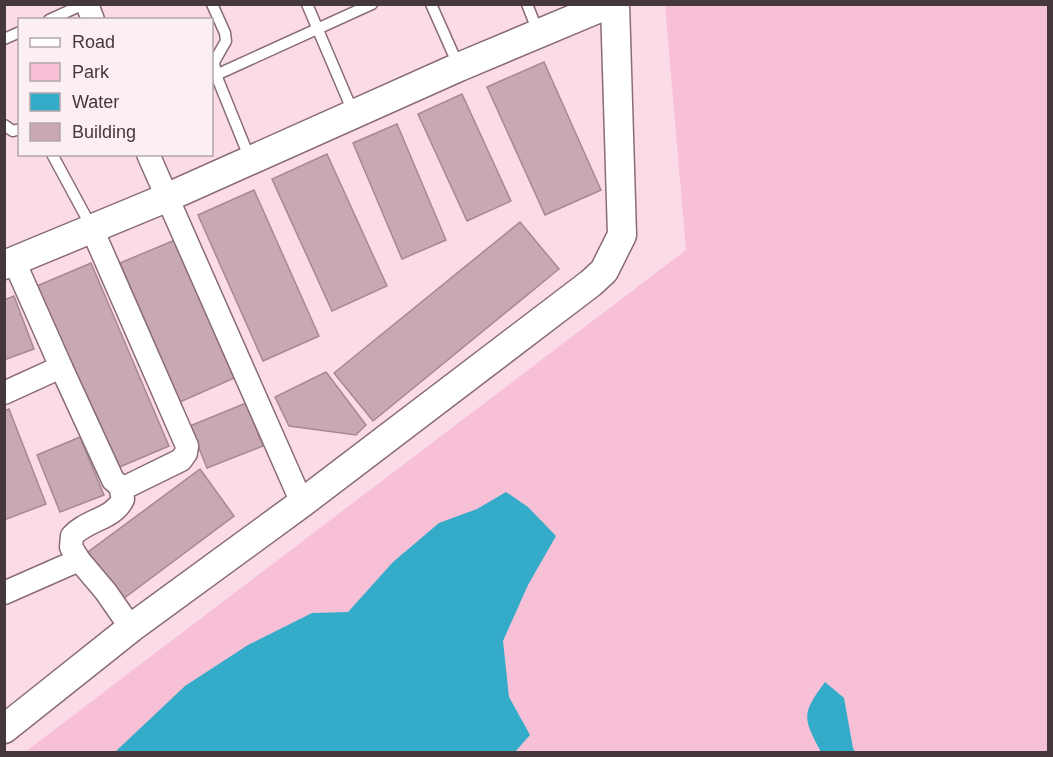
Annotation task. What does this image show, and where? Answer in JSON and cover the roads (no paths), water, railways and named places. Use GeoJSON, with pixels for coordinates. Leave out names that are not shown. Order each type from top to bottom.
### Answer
{"type":"FeatureCollection","features":[{"type":"Feature","properties":{"kind":"street"},"geometry":{"type":"LineString","coordinates":[[85,4],[92,18]]}},
{"type":"Feature","properties":{"kind":"street"},"geometry":{"type":"LineString","coordinates":[[130,628],[71,547],[72,536],[79,528],[120,506],[123,499],[120,486],[113,480],[61,367],[9,263],[166,198],[459,67],[609,4]]}},
{"type":"Feature","properties":{"kind":"street"},"geometry":{"type":"LineString","coordinates":[[4,729],[130,628],[302,503],[604,271],[622,235],[615,4]]}},
{"type":"Feature","properties":{"kind":"street"},"geometry":{"type":"LineString","coordinates":[[149,156],[302,503]]}},
{"type":"Feature","properties":{"kind":"street"},"geometry":{"type":"LineString","coordinates":[[92,229],[187,446],[186,453],[181,460],[128,486],[120,486]]}},
{"type":"Feature","properties":{"kind":"street"},"geometry":{"type":"LineString","coordinates":[[4,393],[61,367]]}},
{"type":"Feature","properties":{"kind":"street"},"geometry":{"type":"LineString","coordinates":[[4,593],[79,560]]}},
{"type":"Feature","properties":{"kind":"lane"},"geometry":{"type":"LineString","coordinates":[[54,18],[85,4]]}},
{"type":"Feature","properties":{"kind":"lane"},"geometry":{"type":"LineString","coordinates":[[212,4],[225,33],[226,41],[216,51],[213,62],[216,75],[251,161]]}},
{"type":"Feature","properties":{"kind":"lane"},"geometry":{"type":"LineString","coordinates":[[307,4],[354,114]]}},
{"type":"Feature","properties":{"kind":"lane"},"geometry":{"type":"LineString","coordinates":[[216,75],[372,4]]}},
{"type":"Feature","properties":{"kind":"lane"},"geometry":{"type":"LineString","coordinates":[[431,4],[459,67]]}},
{"type":"Feature","properties":{"kind":"lane"},"geometry":{"type":"LineString","coordinates":[[527,4],[538,33]]}},
{"type":"Feature","properties":{"kind":"lane"},"geometry":{"type":"LineString","coordinates":[[4,39],[18,33]]}},
{"type":"Feature","properties":{"kind":"lane"},"geometry":{"type":"LineString","coordinates":[[4,125],[13,131],[18,130]]}},
{"type":"Feature","properties":{"kind":"lane"},"geometry":{"type":"LineString","coordinates":[[53,156],[92,229]]}},
{"type":"Feature","properties":{"kind":"water"},"geometry":{"type":"Polygon","coordinates":[[[506,492],[528,507],[556,536],[528,585],[503,641],[509,697],[530,735],[515,752],[115,752],[185,686],[248,645],[312,613],[348,612],[393,562],[439,523],[477,509],[506,492]]]}},
{"type":"Feature","properties":{"kind":"water"},"geometry":{"type":"Polygon","coordinates":[[[825,682],[844,698],[855,752],[821,752],[811,731],[807,716],[808,709],[825,682]]]}}]}
